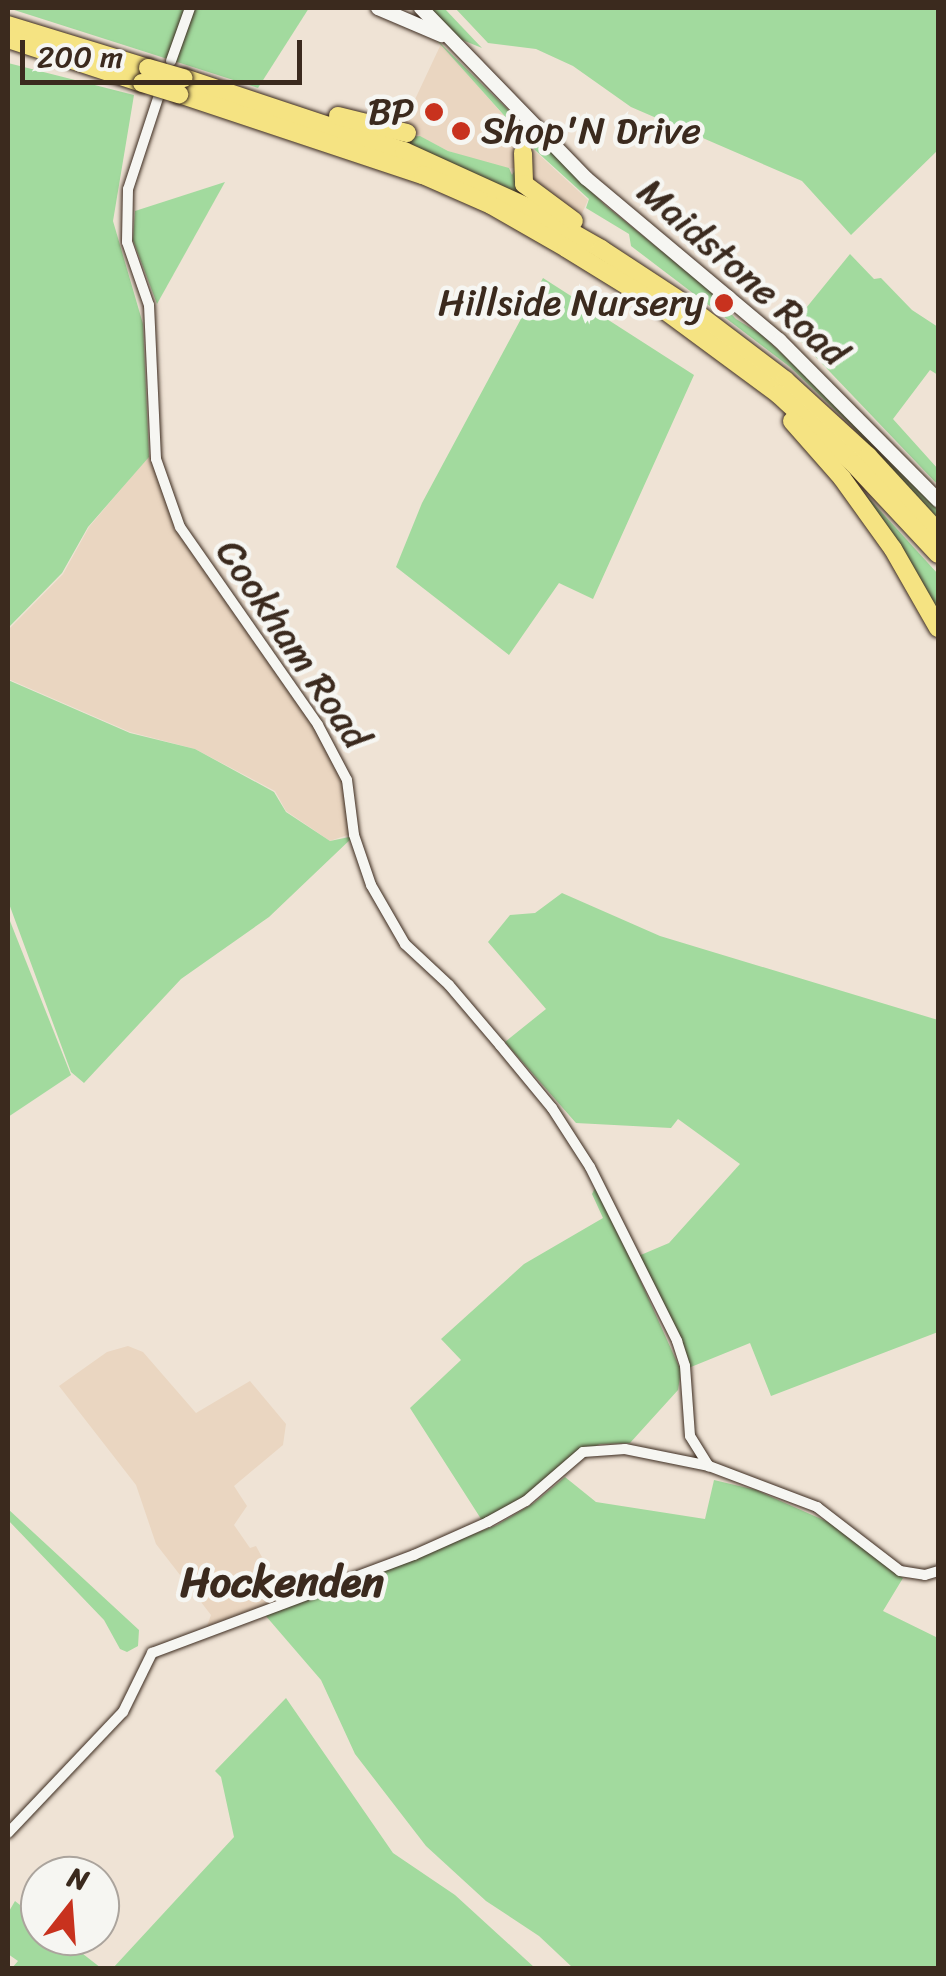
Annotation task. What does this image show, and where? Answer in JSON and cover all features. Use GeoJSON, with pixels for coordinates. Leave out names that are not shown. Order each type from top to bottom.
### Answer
{"type":"FeatureCollection","features":[{"type":"Feature","properties":{"kind":"highway"},"geometry":{"type":"LineString","coordinates":[[8,25],[145,76]]}},
{"type":"Feature","properties":{"kind":"highway"},"geometry":{"type":"LineString","coordinates":[[8,40],[182,86],[406,169],[491,205],[697,332],[778,394],[861,460],[938,554]]}},
{"type":"Feature","properties":{"kind":"highway"},"geometry":{"type":"LineString","coordinates":[[182,86],[216,88],[408,133]]}},
{"type":"Feature","properties":{"kind":"highway"},"geometry":{"type":"LineString","coordinates":[[216,88],[389,145],[463,177],[601,249],[685,304],[786,380],[861,460],[938,532]]}},
{"type":"Feature","properties":{"kind":"highway"},"geometry":{"type":"LineString","coordinates":[[524,153],[521,173],[532,194],[632,258],[685,304]]}},
{"type":"Feature","properties":{"kind":"highway"},"geometry":{"type":"LineString","coordinates":[[697,332],[798,427],[842,478],[912,576],[938,628]]}},
{"type":"Feature","properties":{"kind":"main road"},"geometry":{"type":"LineString","coordinates":[[378,8],[450,39]]}},
{"type":"Feature","properties":{"kind":"main road","name":"Maidstone Road"},"geometry":{"type":"LineString","coordinates":[[421,8],[580,172],[779,340],[938,500]]}},
{"type":"Feature","properties":{"kind":"street"},"geometry":{"type":"LineString","coordinates":[[171,61],[190,8]]}},
{"type":"Feature","properties":{"kind":"street","name":"Cookham Road"},"geometry":{"type":"LineString","coordinates":[[158,98],[128,189],[128,242],[149,305],[156,459],[180,527],[326,739],[347,780],[354,835],[371,885],[405,944],[450,985],[552,1108],[590,1166],[686,1366],[690,1436],[709,1466]]}},
{"type":"Feature","properties":{"kind":"street"},"geometry":{"type":"LineString","coordinates":[[677,1458],[690,1436]]}},
{"type":"Feature","properties":{"kind":"street"},"geometry":{"type":"LineString","coordinates":[[8,1833],[114,1724],[152,1652],[414,1555],[488,1522],[526,1501],[583,1452],[625,1448],[709,1466],[817,1507],[900,1571],[938,1571]]}},
{"type":"Feature","properties":{"kind":"shaded area"},"geometry":{"type":"Polygon","coordinates":[[[441,44],[534,150],[588,200],[580,218],[516,168],[501,169],[448,151],[402,127],[441,44]]]}},
{"type":"Feature","properties":{"kind":"shaded area"},"geometry":{"type":"Polygon","coordinates":[[[155,449],[179,528],[318,725],[347,780],[353,833],[330,841],[286,811],[275,791],[195,749],[130,732],[8,679],[8,630],[63,574],[89,527],[155,449]]]}},
{"type":"Feature","properties":{"kind":"shaded area"},"geometry":{"type":"Polygon","coordinates":[[[128,1346],[143,1352],[196,1413],[250,1381],[286,1424],[283,1445],[234,1486],[247,1506],[234,1525],[250,1548],[256,1546],[284,1598],[207,1626],[211,1615],[156,1544],[136,1485],[59,1386],[107,1352],[128,1346]]]}},
{"type":"Feature","properties":{"kind":"green space"},"geometry":{"type":"Polygon","coordinates":[[[8,8],[309,8],[258,88],[8,8]]]}},
{"type":"Feature","properties":{"kind":"green space"},"geometry":{"type":"Polygon","coordinates":[[[428,8],[444,8],[482,48],[455,37],[428,8]]]}},
{"type":"Feature","properties":{"kind":"green space"},"geometry":{"type":"Polygon","coordinates":[[[455,8],[938,8],[938,150],[851,235],[802,181],[631,107],[573,66],[536,49],[488,43],[455,8]]]}},
{"type":"Feature","properties":{"kind":"green space"},"geometry":{"type":"Polygon","coordinates":[[[432,35],[606,206],[706,287],[736,319],[762,335],[865,431],[938,510],[938,521],[851,425],[790,367],[631,246],[629,234],[586,208],[589,199],[535,150],[432,35]]]}},
{"type":"Feature","properties":{"kind":"green space"},"geometry":{"type":"Polygon","coordinates":[[[8,63],[134,95],[113,221],[143,324],[149,457],[88,527],[62,573],[8,628],[8,63]]]}},
{"type":"Feature","properties":{"kind":"green space"},"geometry":{"type":"Polygon","coordinates":[[[420,136],[448,151],[509,168],[512,175],[515,170],[531,201],[392,139],[420,136]]]}},
{"type":"Feature","properties":{"kind":"green space"},"geometry":{"type":"Polygon","coordinates":[[[225,182],[157,304],[133,240],[135,211],[225,182]]]}},
{"type":"Feature","properties":{"kind":"green space"},"geometry":{"type":"Polygon","coordinates":[[[850,254],[874,279],[881,278],[912,310],[938,327],[938,375],[930,370],[893,419],[938,469],[938,485],[789,329],[850,254]]]}},
{"type":"Feature","properties":{"kind":"green space"},"geometry":{"type":"Polygon","coordinates":[[[543,278],[694,375],[593,599],[559,583],[509,655],[396,567],[422,503],[543,278]]]}},
{"type":"Feature","properties":{"kind":"green space"},"geometry":{"type":"Polygon","coordinates":[[[844,471],[938,574],[938,617],[844,471]]]}},
{"type":"Feature","properties":{"kind":"green space"},"geometry":{"type":"Polygon","coordinates":[[[8,680],[130,733],[195,749],[274,792],[286,812],[330,841],[354,836],[269,917],[181,979],[84,1083],[71,1072],[8,901],[8,680]]]}},
{"type":"Feature","properties":{"kind":"green space"},"geometry":{"type":"Polygon","coordinates":[[[562,893],[660,936],[938,1020],[938,1332],[771,1396],[750,1343],[686,1369],[636,1257],[669,1243],[740,1164],[678,1119],[671,1128],[576,1123],[505,1042],[546,1009],[488,942],[510,915],[535,913],[562,893]]]}},
{"type":"Feature","properties":{"kind":"green space"},"geometry":{"type":"Polygon","coordinates":[[[8,916],[71,1075],[8,1117],[8,916]]]}},
{"type":"Feature","properties":{"kind":"green space"},"geometry":{"type":"Polygon","coordinates":[[[597,1184],[681,1371],[678,1390],[630,1443],[600,1444],[582,1451],[527,1496],[483,1522],[410,1408],[461,1360],[441,1339],[524,1264],[603,1218],[592,1194],[597,1184]]]}},
{"type":"Feature","properties":{"kind":"green space"},"geometry":{"type":"Polygon","coordinates":[[[565,1477],[596,1502],[705,1519],[714,1480],[756,1490],[828,1522],[903,1578],[883,1611],[938,1638],[938,1968],[573,1968],[539,1936],[486,1901],[426,1846],[355,1754],[321,1680],[265,1615],[497,1525],[534,1503],[565,1477]]]}},
{"type":"Feature","properties":{"kind":"green space"},"geometry":{"type":"Polygon","coordinates":[[[8,1509],[139,1630],[138,1646],[127,1652],[120,1649],[104,1620],[8,1520],[8,1509]]]}},
{"type":"Feature","properties":{"kind":"green space"},"geometry":{"type":"Polygon","coordinates":[[[286,1698],[393,1853],[455,1895],[535,1968],[113,1968],[234,1837],[221,1777],[215,1771],[286,1698]]]}},
{"type":"Feature","properties":{"kind":"green space"},"geometry":{"type":"Polygon","coordinates":[[[15,1901],[20,1905],[20,1956],[86,1956],[101,1968],[12,1968],[18,1961],[8,1954],[8,1913],[15,1901]]]}},
{"type":"Feature","properties":{"kind":"place","name":"BP"},"geometry":{"type":"Point","coordinates":[434,112]}},
{"type":"Feature","properties":{"kind":"place","name":"Shop'N Drive"},"geometry":{"type":"Point","coordinates":[461,131]}},
{"type":"Feature","properties":{"kind":"place","name":"Hillside Nursery"},"geometry":{"type":"Point","coordinates":[724,303]}},
{"type":"Feature","properties":{"kind":"district","name":"Hockenden"},"geometry":{"type":"Point","coordinates":[282,1582]}}]}
